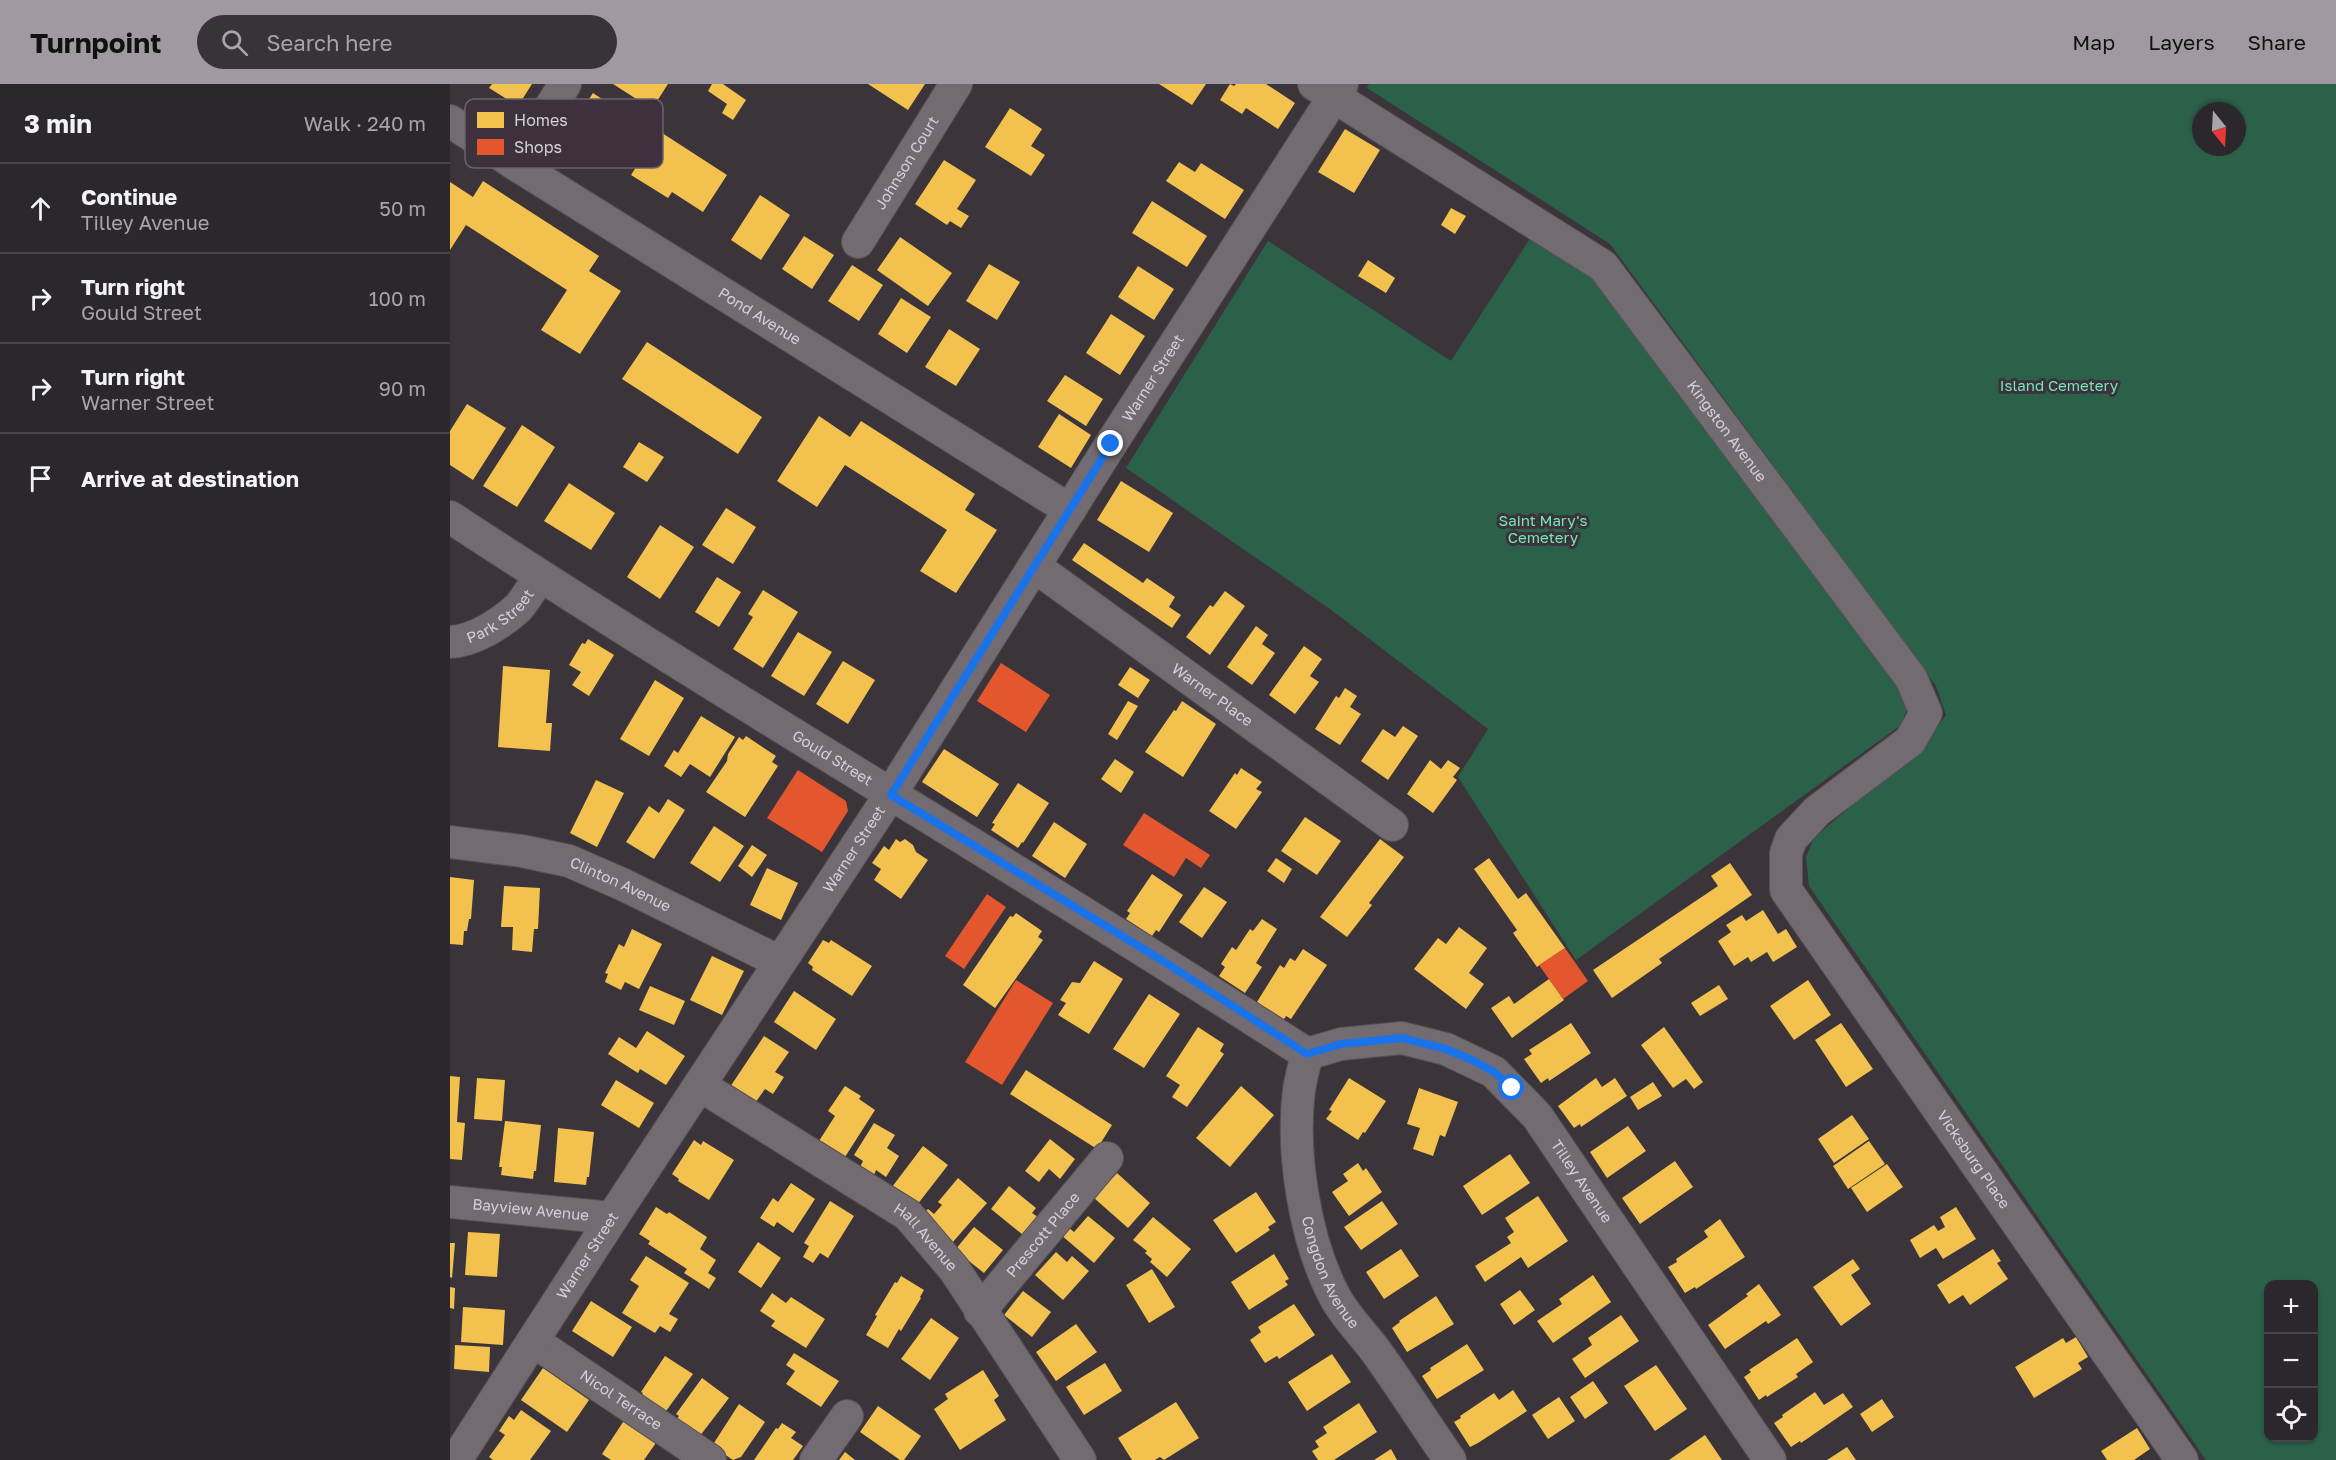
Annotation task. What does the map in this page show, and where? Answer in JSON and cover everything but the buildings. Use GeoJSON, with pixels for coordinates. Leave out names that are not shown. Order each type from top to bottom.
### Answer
{"type":"FeatureCollection","features":[{"type":"Feature","properties":{"kind":"street"},"geometry":{"type":"LineString","coordinates":[[556,99],[565,84]]}},
{"type":"Feature","properties":{"kind":"street","name":"Johnson Court"},"geometry":{"type":"LineString","coordinates":[[858,242],[956,84]]}},
{"type":"Feature","properties":{"kind":"street","name":"Warner Street"},"geometry":{"type":"LineString","coordinates":[[456,1460],[612,1218],[891,795],[1331,88]]}},
{"type":"Feature","properties":{"kind":"street","name":"Kingston Avenue"},"geometry":{"type":"LineString","coordinates":[[1331,88],[1603,266],[1911,678],[1926,713],[1910,741],[1817,811],[1791,839],[1786,853]]}},
{"type":"Feature","properties":{"kind":"street","name":"Pond Avenue"},"geometry":{"type":"LineString","coordinates":[[450,121],[465,131]]}},
{"type":"Feature","properties":{"kind":"street","name":"Pond Avenue"},"geometry":{"type":"LineString","coordinates":[[521,168],[1070,510]]}},
{"type":"Feature","properties":{"kind":"street","name":"Gould Street"},"geometry":{"type":"LineString","coordinates":[[450,517],[540,576],[891,795],[1163,961],[1307,1054]]}},
{"type":"Feature","properties":{"kind":"street","name":"Warner Place"},"geometry":{"type":"LineString","coordinates":[[1034,566],[1392,825]]}},
{"type":"Feature","properties":{"kind":"street","name":"Park Street"},"geometry":{"type":"LineString","coordinates":[[450,642],[489,630],[519,607],[540,576]]}},
{"type":"Feature","properties":{"kind":"street","name":"Clinton Avenue"},"geometry":{"type":"LineString","coordinates":[[450,842],[522,851],[569,861],[624,885],[780,962]]}},
{"type":"Feature","properties":{"kind":"street","name":"Vicksburg Place"},"geometry":{"type":"LineString","coordinates":[[1786,853],[1786,890],[2182,1460]]}},
{"type":"Feature","properties":{"kind":"street","name":"Tilley Avenue"},"geometry":{"type":"LineString","coordinates":[[1307,1054],[1341,1044],[1402,1038],[1446,1049],[1494,1072],[1537,1116],[1770,1460]]}},
{"type":"Feature","properties":{"kind":"street","name":"Congdon Avenue"},"geometry":{"type":"LineString","coordinates":[[1307,1054],[1299,1089],[1297,1129],[1300,1168],[1311,1231],[1326,1275],[1336,1299],[1349,1319],[1375,1350],[1450,1460]]}},
{"type":"Feature","properties":{"kind":"street","name":"Hall Avenue"},"geometry":{"type":"LineString","coordinates":[[700,1086],[908,1215],[954,1269],[1080,1460]]}},
{"type":"Feature","properties":{"kind":"street","name":"Prescott Place"},"geometry":{"type":"LineString","coordinates":[[980,1311],[1107,1158]]}},
{"type":"Feature","properties":{"kind":"street","name":"Bayview Avenue"},"geometry":{"type":"LineString","coordinates":[[450,1202],[612,1218]]}},
{"type":"Feature","properties":{"kind":"street","name":"Nicol Terrace"},"geometry":{"type":"LineString","coordinates":[[532,1341],[710,1460]]}},
{"type":"Feature","properties":{"kind":"street"},"geometry":{"type":"LineString","coordinates":[[816,1460],[847,1416]]}},
{"type":"Feature","properties":{"kind":"green space","name":"Island Cemetery"},"geometry":{"type":"Polygon","coordinates":[[[1369,84],[2336,84],[2336,1460],[2206,1460],[1809,886],[1806,857],[1814,838],[1928,740],[1946,715],[1936,686],[1610,244],[1367,88],[1369,84]]]}},
{"type":"Feature","properties":{"kind":"green space","name":"Saint Mary's Cemetery"},"geometry":{"type":"Polygon","coordinates":[[[1531,237],[1595,278],[1901,687],[1908,706],[1901,725],[1576,960],[1458,777],[1488,729],[1330,609],[1126,468],[1268,241],[1451,361],[1531,237]]]}},
{"type":"Feature","properties":{"kind":"route"},"geometry":{"type":"LineString","coordinates":[[1111,444],[891,795],[1163,961],[1307,1054],[1341,1044],[1402,1038],[1446,1049],[1472,1060],[1494,1072],[1512,1088]]}}]}
